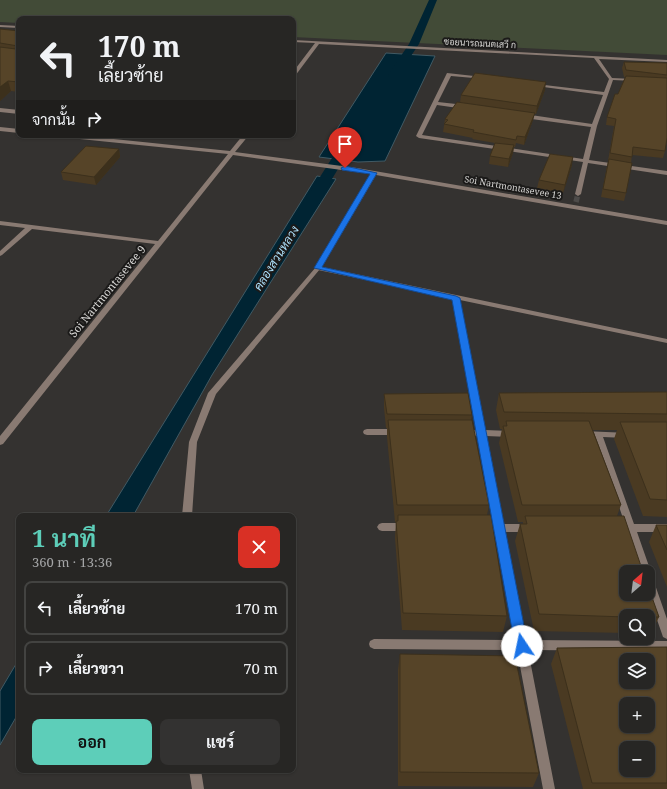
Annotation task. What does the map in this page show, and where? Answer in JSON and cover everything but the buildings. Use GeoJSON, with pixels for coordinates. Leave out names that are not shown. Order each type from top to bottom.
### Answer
{"type":"FeatureCollection","features":[{"type":"Feature","properties":{"kind":"street"},"geometry":{"type":"LineString","coordinates":[[0,26],[16,27]]}},
{"type":"Feature","properties":{"kind":"street","name":"ซอยนารถมนตเสวี ก"},"geometry":{"type":"LineString","coordinates":[[296,41],[667,61]]}},
{"type":"Feature","properties":{"kind":"street"},"geometry":{"type":"LineString","coordinates":[[296,70],[318,42]]}},
{"type":"Feature","properties":{"kind":"street"},"geometry":{"type":"LineString","coordinates":[[595,57],[611,79],[639,81]]}},
{"type":"Feature","properties":{"kind":"street"},"geometry":{"type":"LineString","coordinates":[[488,79],[449,74],[420,136],[667,173]]}},
{"type":"Feature","properties":{"kind":"street"},"geometry":{"type":"LineString","coordinates":[[578,194],[594,126],[611,79]]}},
{"type":"Feature","properties":{"kind":"street"},"geometry":{"type":"LineString","coordinates":[[527,84],[605,94]]}},
{"type":"Feature","properties":{"kind":"street"},"geometry":{"type":"LineString","coordinates":[[436,103],[475,109]]}},
{"type":"Feature","properties":{"kind":"street"},"geometry":{"type":"LineString","coordinates":[[0,110],[16,112]]}},
{"type":"Feature","properties":{"kind":"street"},"geometry":{"type":"LineString","coordinates":[[515,114],[594,126]]}},
{"type":"Feature","properties":{"kind":"street"},"geometry":{"type":"LineString","coordinates":[[0,129],[16,131]]}},
{"type":"Feature","properties":{"kind":"street","name":"Soi Nartmontasevee 13"},"geometry":{"type":"LineString","coordinates":[[89,138],[232,153],[357,170],[575,204],[667,223]]}},
{"type":"Feature","properties":{"kind":"street","name":"Soi Nartmontasevee 9"},"geometry":{"type":"LineString","coordinates":[[0,442],[244,138]]}},
{"type":"Feature","properties":{"kind":"street"},"geometry":{"type":"LineString","coordinates":[[187,513],[193,442],[212,392],[318,268],[374,173]]}},
{"type":"Feature","properties":{"kind":"street"},"geometry":{"type":"LineString","coordinates":[[0,223],[160,243]]}},
{"type":"Feature","properties":{"kind":"street"},"geometry":{"type":"LineString","coordinates":[[0,254],[31,226]]}},
{"type":"Feature","properties":{"kind":"street"},"geometry":{"type":"LineString","coordinates":[[318,268],[667,341]]}},
{"type":"Feature","properties":{"kind":"street"},"geometry":{"type":"LineString","coordinates":[[456,298],[549,789]]}},
{"type":"Feature","properties":{"kind":"street"},"geometry":{"type":"LineString","coordinates":[[366,432],[405,432]]}},
{"type":"Feature","properties":{"kind":"street"},"geometry":{"type":"LineString","coordinates":[[451,433],[520,434]]}},
{"type":"Feature","properties":{"kind":"street"},"geometry":{"type":"LineString","coordinates":[[574,434],[636,435]]}},
{"type":"Feature","properties":{"kind":"street"},"geometry":{"type":"LineString","coordinates":[[598,434],[643,565]]}},
{"type":"Feature","properties":{"kind":"street"},"geometry":{"type":"LineString","coordinates":[[382,527],[413,528]]}},
{"type":"Feature","properties":{"kind":"street"},"geometry":{"type":"LineString","coordinates":[[476,528],[538,528]]}},
{"type":"Feature","properties":{"kind":"street"},"geometry":{"type":"LineString","coordinates":[[607,528],[667,528]]}},
{"type":"Feature","properties":{"kind":"street"},"geometry":{"type":"LineString","coordinates":[[655,599],[667,634]]}},
{"type":"Feature","properties":{"kind":"street"},"geometry":{"type":"LineString","coordinates":[[374,644],[667,646]]}},
{"type":"Feature","properties":{"kind":"street"},"geometry":{"type":"LineString","coordinates":[[195,773],[198,789]]}},
{"type":"Feature","properties":{"kind":"green space"},"geometry":{"type":"Polygon","coordinates":[[[0,0],[667,0],[667,55],[296,37],[296,16],[16,16],[16,23],[0,22],[0,0]]]}},
{"type":"Feature","properties":{"kind":"water"},"geometry":{"type":"Polygon","coordinates":[[[386,53],[435,56],[385,161],[358,162],[319,157],[386,53]]]}},
{"type":"Feature","properties":{"kind":"water"},"geometry":{"type":"Polygon","coordinates":[[[317,176],[336,179],[212,375],[135,513],[108,513],[317,176]]]}},
{"type":"Feature","properties":{"kind":"water"},"geometry":{"type":"Polygon","coordinates":[[[16,664],[16,717],[0,745],[0,691],[16,664]]]}},
{"type":"Feature","properties":{"kind":"waterway","name":"คลองสวนหลวง"},"geometry":{"type":"LineString","coordinates":[[393,75],[414,44],[433,0]]}},
{"type":"Feature","properties":{"kind":"waterway","name":"คลองสวนหลวง"},"geometry":{"type":"LineString","coordinates":[[313,199],[350,139]]}},
{"type":"Feature","properties":{"kind":"tunnel"},"geometry":{"type":"LineString","coordinates":[[576,202],[578,194]]}},
{"type":"Feature","properties":{"kind":"route"},"geometry":{"type":"LineString","coordinates":[[345,168],[374,173],[318,268],[456,298],[522,646]]}}]}
